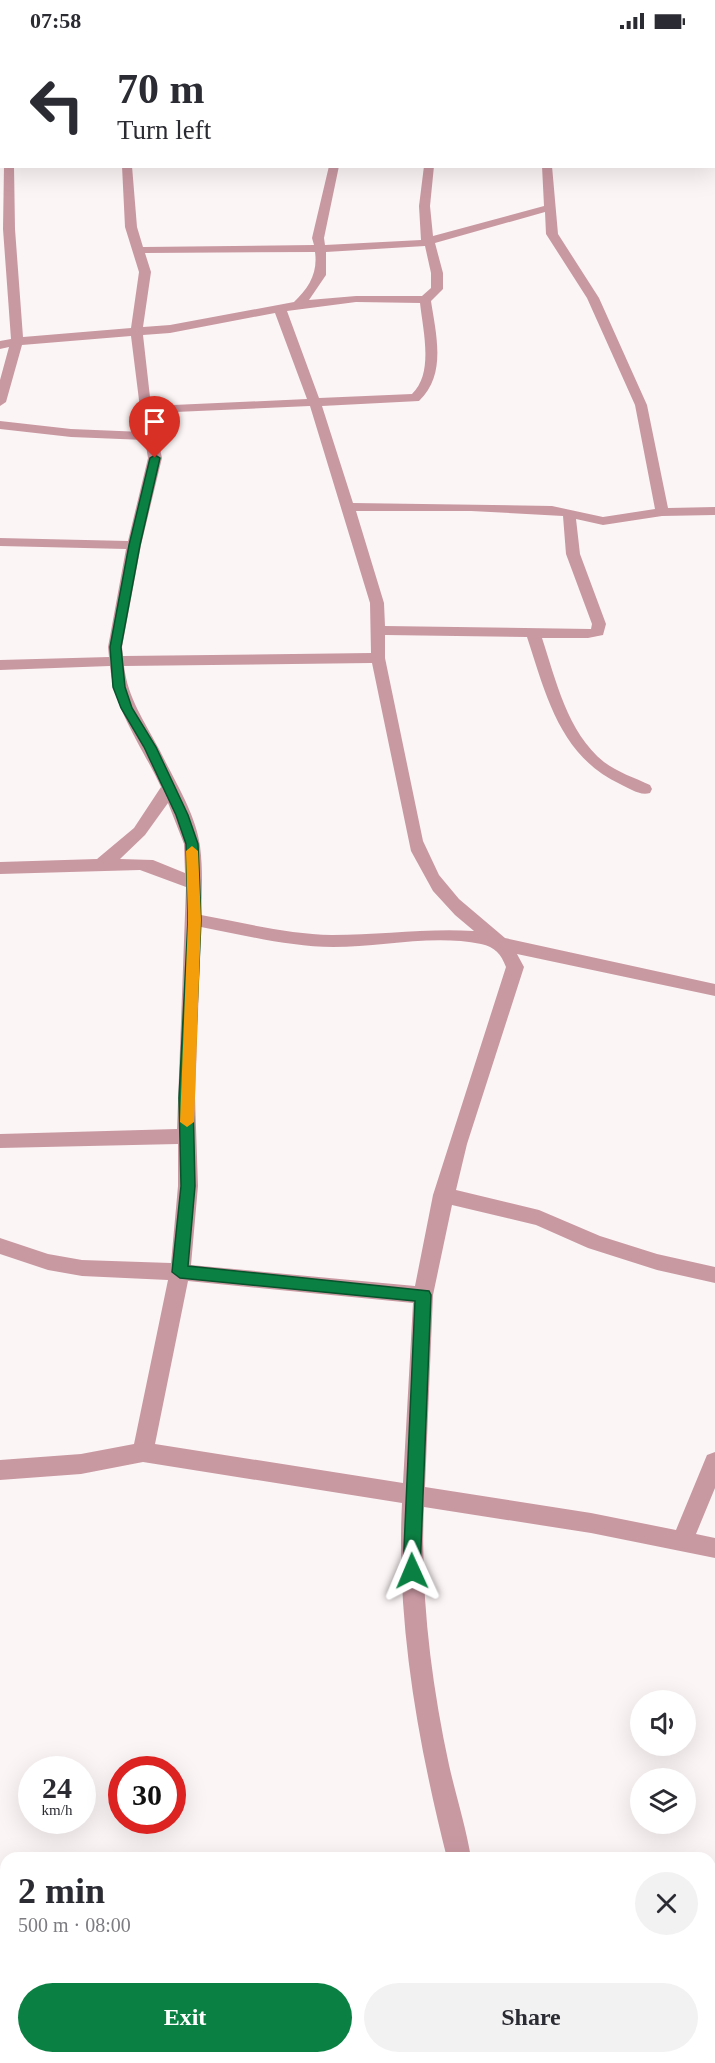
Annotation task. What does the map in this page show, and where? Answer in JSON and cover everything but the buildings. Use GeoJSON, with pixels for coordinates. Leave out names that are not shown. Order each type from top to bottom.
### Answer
{"type":"FeatureCollection","features":[{"type":"Feature","properties":{"kind":"street"},"geometry":{"type":"LineString","coordinates":[[0,402],[17,341],[9,229],[9,168]]}},
{"type":"Feature","properties":{"kind":"street"},"geometry":{"type":"LineString","coordinates":[[127,168],[131,227],[139,250],[145,282],[137,331],[145,411],[155,458],[134,545],[115,647],[116,661],[119,687],[127,708],[150,747],[182,815],[192,844],[194,884],[186,1098],[188,1186],[180,1272],[143,1452]]}},
{"type":"Feature","properties":{"kind":"street"},"geometry":{"type":"LineString","coordinates":[[289,307],[310,293],[320,275],[322,262],[318,247],[334,168]]}},
{"type":"Feature","properties":{"kind":"street"},"geometry":{"type":"LineString","coordinates":[[0,345],[17,341],[170,329],[289,307],[356,299],[425,300],[436,290],[438,279],[436,261],[425,222],[429,168]]}},
{"type":"Feature","properties":{"kind":"street"},"geometry":{"type":"LineString","coordinates":[[547,168],[550,180],[548,208],[552,234],[593,298],[641,405],[662,512]]}},
{"type":"Feature","properties":{"kind":"street"},"geometry":{"type":"LineString","coordinates":[[139,250],[292,250],[429,241],[548,208]]}},
{"type":"Feature","properties":{"kind":"street"},"geometry":{"type":"LineString","coordinates":[[145,411],[407,400],[420,395],[429,374],[432,353],[425,300]]}},
{"type":"Feature","properties":{"kind":"street"},"geometry":{"type":"LineString","coordinates":[[289,307],[314,404],[377,603],[378,658],[394,749],[421,860],[444,894],[502,945],[512,960],[514,975],[443,1196],[423,1295],[411,1551],[414,1611],[437,1762],[458,1852]]}},
{"type":"Feature","properties":{"kind":"street"},"geometry":{"type":"LineString","coordinates":[[0,425],[71,433],[151,436]]}},
{"type":"Feature","properties":{"kind":"street"},"geometry":{"type":"LineString","coordinates":[[348,507],[471,507],[570,513],[585,519],[603,521],[662,512],[715,512]]}},
{"type":"Feature","properties":{"kind":"street"},"geometry":{"type":"LineString","coordinates":[[377,630],[588,634],[598,632],[597,617],[569,542],[567,523],[570,513]]}},
{"type":"Feature","properties":{"kind":"street"},"geometry":{"type":"LineString","coordinates":[[0,542],[134,545]]}},
{"type":"Feature","properties":{"kind":"street"},"geometry":{"type":"LineString","coordinates":[[533,633],[560,706],[582,750],[599,766],[644,789]]}},
{"type":"Feature","properties":{"kind":"street"},"geometry":{"type":"LineString","coordinates":[[0,665],[116,661],[378,658]]}},
{"type":"Feature","properties":{"kind":"street"},"geometry":{"type":"LineString","coordinates":[[101,865],[130,844],[151,819],[168,789]]}},
{"type":"Feature","properties":{"kind":"street"},"geometry":{"type":"LineString","coordinates":[[0,868],[153,866],[194,884]]}},
{"type":"Feature","properties":{"kind":"street"},"geometry":{"type":"LineString","coordinates":[[194,920],[300,939],[333,941],[463,935],[479,937],[502,945],[715,990]]}},
{"type":"Feature","properties":{"kind":"street"},"geometry":{"type":"LineString","coordinates":[[0,1141],[187,1136]]}},
{"type":"Feature","properties":{"kind":"street"},"geometry":{"type":"LineString","coordinates":[[443,1196],[539,1218],[596,1242],[657,1262],[715,1275]]}},
{"type":"Feature","properties":{"kind":"street"},"geometry":{"type":"LineString","coordinates":[[0,1246],[48,1262],[82,1268],[180,1272],[423,1295]]}},
{"type":"Feature","properties":{"kind":"street"},"geometry":{"type":"LineString","coordinates":[[0,1470],[81,1464],[143,1452],[413,1497],[591,1523],[715,1548]]}},
{"type":"Feature","properties":{"kind":"street"},"geometry":{"type":"LineString","coordinates":[[682,1540],[715,1462]]}},
{"type":"Feature","properties":{"kind":"slow traffic"},"geometry":{"type":"LineString","coordinates":[[187,1122],[186,1098],[194,920],[192,851]]}},
{"type":"Feature","properties":{"kind":"route"},"geometry":{"type":"LineString","coordinates":[[155,458],[134,545],[115,647],[119,687],[127,708],[150,747],[182,815],[192,844],[194,920],[186,1098],[188,1186],[180,1272],[423,1295],[412,1571]]}}]}
